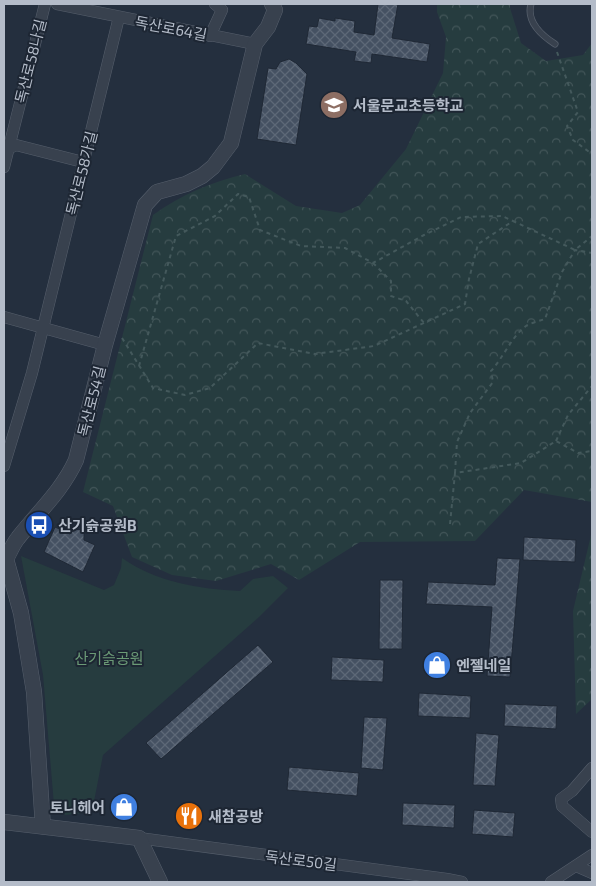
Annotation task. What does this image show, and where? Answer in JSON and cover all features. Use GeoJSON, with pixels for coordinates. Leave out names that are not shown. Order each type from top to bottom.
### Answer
{"type":"FeatureCollection","features":[{"type":"Feature","properties":{"kind":"street","name":"독산로58나길"},"geometry":{"type":"LineString","coordinates":[[4,166],[5,148],[45,4]]}},
{"type":"Feature","properties":{"kind":"street","name":"독산로64길"},"geometry":{"type":"LineString","coordinates":[[57,4],[255,44]]}},
{"type":"Feature","properties":{"kind":"street"},"geometry":{"type":"LineString","coordinates":[[210,36],[222,10],[216,4]]}},
{"type":"Feature","properties":{"kind":"street","name":"독산로54길"},"geometry":{"type":"LineString","coordinates":[[43,827],[34,692],[21,613],[5,558],[16,539],[58,492],[70,474],[76,460],[104,345],[145,205],[157,192],[186,184],[202,176],[212,167],[231,142],[255,44],[268,27],[275,6]]}},
{"type":"Feature","properties":{"kind":"street","name":"독산로58가길"},"geometry":{"type":"LineString","coordinates":[[4,466],[43,328],[119,17]]}},
{"type":"Feature","properties":{"kind":"street"},"geometry":{"type":"LineString","coordinates":[[5,148],[16,145],[84,162]]}},
{"type":"Feature","properties":{"kind":"street"},"geometry":{"type":"LineString","coordinates":[[4,317],[104,345]]}},
{"type":"Feature","properties":{"kind":"street"},"geometry":{"type":"LineString","coordinates":[[592,768],[572,791],[561,799],[562,806],[592,832]]}},
{"type":"Feature","properties":{"kind":"street","name":"독산로50길"},"geometry":{"type":"LineString","coordinates":[[4,822],[139,838],[462,882]]}},
{"type":"Feature","properties":{"kind":"street"},"geometry":{"type":"LineString","coordinates":[[139,838],[160,882]]}},
{"type":"Feature","properties":{"kind":"street"},"geometry":{"type":"LineString","coordinates":[[551,882],[592,856]]}},
{"type":"Feature","properties":{"kind":"street"},"geometry":{"type":"LineString","coordinates":[[576,866],[592,873]]}},
{"type":"Feature","properties":{"kind":"lane"},"geometry":{"type":"LineString","coordinates":[[531,4],[532,19],[539,33],[555,44]]}},
{"type":"Feature","properties":{"kind":"path"},"geometry":{"type":"LineString","coordinates":[[555,44],[578,112],[567,126],[573,140],[592,154]]}},
{"type":"Feature","properties":{"kind":"path"},"geometry":{"type":"LineString","coordinates":[[139,366],[176,236],[215,216],[238,194],[249,197],[260,230],[301,246],[345,248],[373,263],[391,282],[391,296],[406,301],[424,323]]}},
{"type":"Feature","properties":{"kind":"path"},"geometry":{"type":"LineString","coordinates":[[373,263],[461,217],[502,216],[575,250],[592,253]]}},
{"type":"Feature","properties":{"kind":"path"},"geometry":{"type":"LineString","coordinates":[[111,322],[153,388],[185,396],[210,388],[258,343],[315,354],[374,346],[465,304],[478,244],[514,221]]}},
{"type":"Feature","properties":{"kind":"path"},"geometry":{"type":"LineString","coordinates":[[450,524],[457,442],[470,413],[493,382],[491,371],[501,360],[512,342],[526,326],[545,319],[562,272],[575,250],[592,236]]}},
{"type":"Feature","properties":{"kind":"path"},"geometry":{"type":"LineString","coordinates":[[455,473],[521,463],[556,441],[568,414],[592,386]]}},
{"type":"Feature","properties":{"kind":"path"},"geometry":{"type":"LineString","coordinates":[[556,441],[578,453],[592,451]]}},
{"type":"Feature","properties":{"kind":"green space"},"geometry":{"type":"Polygon","coordinates":[[[437,4],[510,4],[521,43],[546,61],[583,55],[592,43],[592,502],[524,490],[475,541],[360,542],[299,580],[271,564],[216,581],[172,575],[132,557],[113,506],[83,492],[153,215],[174,201],[197,190],[245,174],[296,206],[342,213],[360,205],[406,149],[443,73],[446,37],[437,12],[437,4]]]}},
{"type":"Feature","properties":{"kind":"green space"},"geometry":{"type":"Polygon","coordinates":[[[592,531],[592,699],[576,714],[573,611],[592,531]]]}},
{"type":"Feature","properties":{"kind":"green space","name":"산기슭공원"},"geometry":{"type":"Polygon","coordinates":[[[21,556],[104,590],[114,585],[121,568],[122,558],[149,573],[178,583],[194,586],[240,591],[253,579],[273,576],[288,588],[259,617],[103,755],[92,812],[65,815],[54,805],[43,675],[21,556]]]}},
{"type":"Feature","properties":{"kind":"building"},"geometry":{"type":"Polygon","coordinates":[[[378,4],[398,4],[392,38],[430,44],[427,62],[372,54],[371,63],[354,61],[356,52],[306,44],[309,26],[317,27],[319,18],[335,21],[335,18],[355,21],[354,32],[374,35],[378,4]]]}},
{"type":"Feature","properties":{"kind":"building"},"geometry":{"type":"Polygon","coordinates":[[[289,59],[307,74],[296,145],[257,139],[268,68],[276,69],[280,62],[289,59]]]}},
{"type":"Feature","properties":{"kind":"building"},"geometry":{"type":"Polygon","coordinates":[[[55,527],[70,534],[74,529],[82,530],[84,540],[95,545],[83,572],[44,552],[55,527]]]}},
{"type":"Feature","properties":{"kind":"building"},"geometry":{"type":"Polygon","coordinates":[[[524,537],[576,540],[575,562],[523,560],[524,537]]]}},
{"type":"Feature","properties":{"kind":"building"},"geometry":{"type":"Polygon","coordinates":[[[497,558],[520,559],[510,677],[487,676],[492,607],[426,604],[428,582],[495,585],[497,558]]]}},
{"type":"Feature","properties":{"kind":"building"},"geometry":{"type":"Polygon","coordinates":[[[380,580],[403,580],[402,649],[379,649],[380,580]]]}},
{"type":"Feature","properties":{"kind":"building"},"geometry":{"type":"Polygon","coordinates":[[[258,645],[273,662],[161,759],[146,743],[258,645]]]}},
{"type":"Feature","properties":{"kind":"building"},"geometry":{"type":"Polygon","coordinates":[[[332,657],[384,660],[383,682],[331,680],[332,657]]]}},
{"type":"Feature","properties":{"kind":"building"},"geometry":{"type":"Polygon","coordinates":[[[419,693],[471,696],[470,718],[418,716],[419,693]]]}},
{"type":"Feature","properties":{"kind":"building"},"geometry":{"type":"Polygon","coordinates":[[[505,704],[557,706],[556,729],[504,726],[505,704]]]}},
{"type":"Feature","properties":{"kind":"building"},"geometry":{"type":"Polygon","coordinates":[[[364,717],[387,718],[383,770],[361,768],[364,717]]]}},
{"type":"Feature","properties":{"kind":"building"},"geometry":{"type":"Polygon","coordinates":[[[476,733],[499,735],[495,786],[473,785],[476,733]]]}},
{"type":"Feature","properties":{"kind":"building"},"geometry":{"type":"Polygon","coordinates":[[[289,767],[359,773],[357,796],[287,790],[289,767]]]}},
{"type":"Feature","properties":{"kind":"building"},"geometry":{"type":"Polygon","coordinates":[[[403,803],[455,805],[454,828],[402,825],[403,803]]]}},
{"type":"Feature","properties":{"kind":"building"},"geometry":{"type":"Polygon","coordinates":[[[474,810],[515,813],[513,837],[472,834],[474,810]]]}},
{"type":"Feature","properties":{"kind":"place","name":"서울문교초등학교"},"geometry":{"type":"Point","coordinates":[334,105]}},
{"type":"Feature","properties":{"kind":"place","name":"산기슭공원B"},"geometry":{"type":"Point","coordinates":[39,525]}},
{"type":"Feature","properties":{"kind":"place","name":"엔젤네일"},"geometry":{"type":"Point","coordinates":[437,665]}},
{"type":"Feature","properties":{"kind":"place","name":"토니헤어"},"geometry":{"type":"Point","coordinates":[124,807]}},
{"type":"Feature","properties":{"kind":"place","name":"새참공방"},"geometry":{"type":"Point","coordinates":[189,816]}}]}
